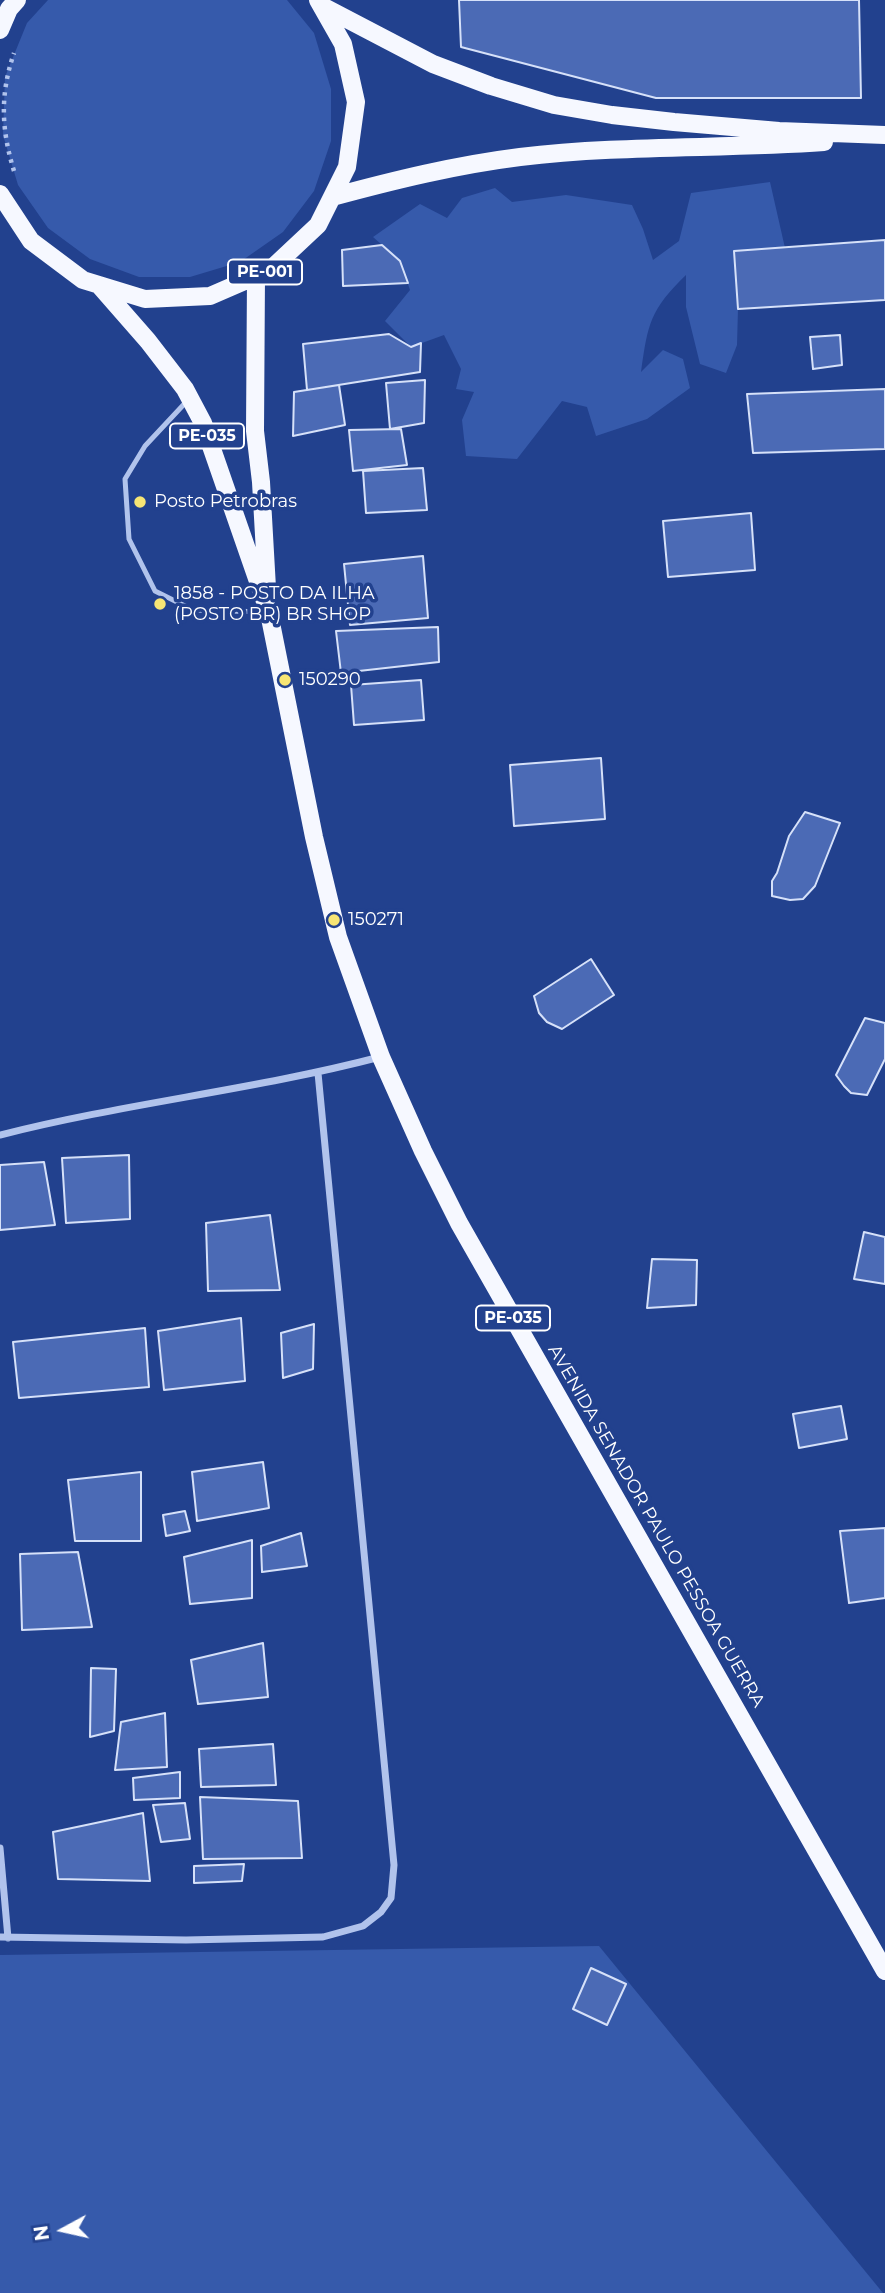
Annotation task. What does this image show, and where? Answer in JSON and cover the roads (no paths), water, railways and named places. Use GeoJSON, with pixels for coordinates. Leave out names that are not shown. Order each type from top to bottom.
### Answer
{"type":"FeatureCollection","features":[{"type":"Feature","properties":{"kind":"main road"},"geometry":{"type":"LineString","coordinates":[[0,30],[9,9],[17,0]]}},
{"type":"Feature","properties":{"kind":"main road","name":"PE-001"},"geometry":{"type":"LineString","coordinates":[[320,3],[433,64],[491,86],[554,105],[612,115],[687,123],[885,136]]}},
{"type":"Feature","properties":{"kind":"main road","name":"PE-001"},"geometry":{"type":"LineString","coordinates":[[0,194],[31,242],[83,280],[145,299],[210,296],[271,270],[318,225],[347,167],[356,102],[343,44],[320,3]]}},
{"type":"Feature","properties":{"kind":"main road","name":"PE-001"},"geometry":{"type":"LineString","coordinates":[[332,197],[441,169],[522,157],[581,152],[785,145],[885,136]]}},
{"type":"Feature","properties":{"kind":"main road","name":"PE-035"},"geometry":{"type":"LineString","coordinates":[[256,276],[255,431],[269,612]]}},
{"type":"Feature","properties":{"kind":"main road","name":"PE-035"},"geometry":{"type":"LineString","coordinates":[[99,285],[148,341],[190,398],[203,423],[269,612]]}},
{"type":"Feature","properties":{"kind":"main road","name":"AVENIDA SENADOR PAULO PESSOA GUERRA"},"geometry":{"type":"LineString","coordinates":[[269,612],[314,837],[338,937],[381,1057],[423,1152],[459,1223],[885,1971]]}},
{"type":"Feature","properties":{"kind":"street"},"geometry":{"type":"LineString","coordinates":[[0,1135],[101,1112],[318,1073],[381,1057]]}},
{"type":"Feature","properties":{"kind":"street"},"geometry":{"type":"LineString","coordinates":[[0,1848],[4,1938],[186,1940],[323,1937],[363,1926],[382,1912],[391,1898],[394,1865],[318,1073]]}},
{"type":"Feature","properties":{"kind":"lane"},"geometry":{"type":"LineString","coordinates":[[190,398],[145,446],[125,479],[129,539],[155,591],[193,610],[269,612]]}},
{"type":"Feature","properties":{"kind":"place","name":"Posto Petrobras"},"geometry":{"type":"Point","coordinates":[140,502]}},
{"type":"Feature","properties":{"kind":"place","name":"1858 - POSTO DA ILHA (POSTO BR) BR SHOP"},"geometry":{"type":"Point","coordinates":[160,604]}},
{"type":"Feature","properties":{"kind":"place","name":"150290"},"geometry":{"type":"Point","coordinates":[285,680]}},
{"type":"Feature","properties":{"kind":"place","name":"150271"},"geometry":{"type":"Point","coordinates":[334,920]}}]}
